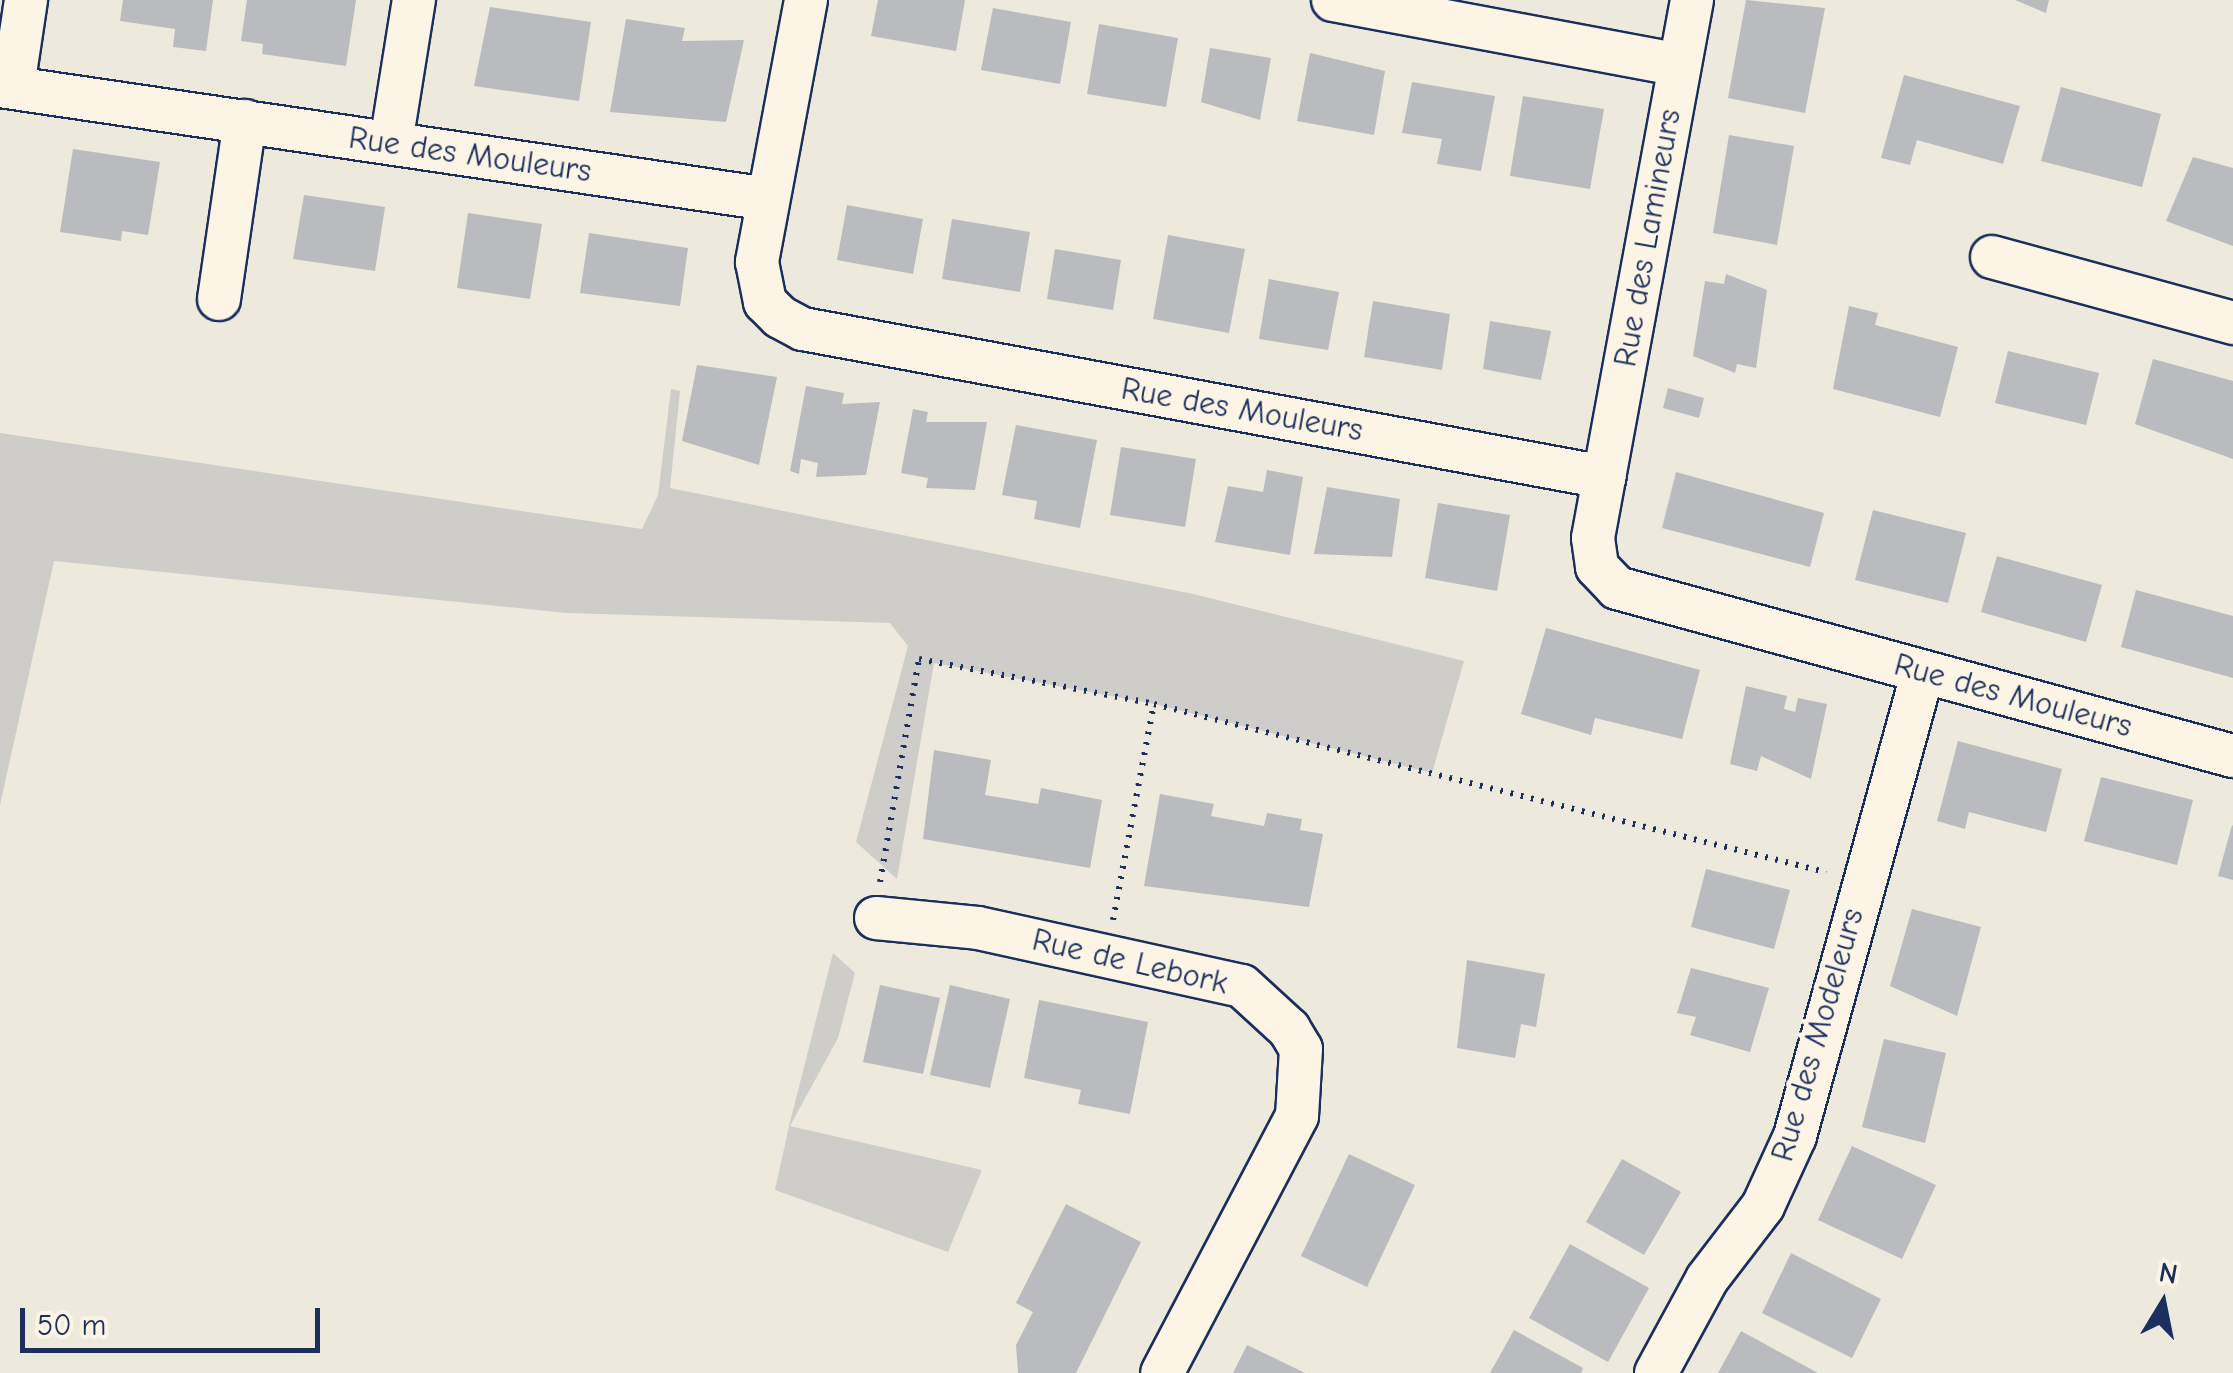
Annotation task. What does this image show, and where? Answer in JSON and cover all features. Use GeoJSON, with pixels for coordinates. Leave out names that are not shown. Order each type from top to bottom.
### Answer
{"type":"FeatureCollection","features":[{"type":"Feature","properties":{"kind":"street"},"geometry":{"type":"LineString","coordinates":[[6,86],[26,0]]}},
{"type":"Feature","properties":{"kind":"street"},"geometry":{"type":"LineString","coordinates":[[391,143],[414,0]]}},
{"type":"Feature","properties":{"kind":"street"},"geometry":{"type":"LineString","coordinates":[[768,199],[806,0]]}},
{"type":"Feature","properties":{"kind":"street"},"geometry":{"type":"LineString","coordinates":[[1333,0],[1679,65]]}},
{"type":"Feature","properties":{"kind":"street","name":"Rue des Lamineurs"},"geometry":{"type":"LineString","coordinates":[[1604,476],[1692,0]]}},
{"type":"Feature","properties":{"kind":"street","name":"Rue des Mouleurs"},"geometry":{"type":"LineString","coordinates":[[6,86],[768,199],[759,284],[765,302],[803,329],[1604,476],[1593,538],[1597,567],[1618,588],[2233,756]]}},
{"type":"Feature","properties":{"kind":"street"},"geometry":{"type":"LineString","coordinates":[[219,299],[245,122]]}},
{"type":"Feature","properties":{"kind":"street"},"geometry":{"type":"LineString","coordinates":[[1992,257],[2233,323]]}},
{"type":"Feature","properties":{"kind":"street","name":"Rue des Modeleurs"},"geometry":{"type":"LineString","coordinates":[[1656,1373],[1707,1279],[1763,1206],[1795,1136],[1922,672]]}},
{"type":"Feature","properties":{"kind":"street","name":"Rue de Lebork"},"geometry":{"type":"LineString","coordinates":[[876,918],[1106,956],[1242,986],[1268,1002],[1300,1048],[1296,1116],[1162,1373]]}},
{"type":"Feature","properties":{"kind":"path"},"geometry":{"type":"LineString","coordinates":[[876,918],[919,660],[1154,704],[1863,881]]}},
{"type":"Feature","properties":{"kind":"path"},"geometry":{"type":"LineString","coordinates":[[1106,956],[1154,704]]}},
{"type":"Feature","properties":{"kind":"shaded area"},"geometry":{"type":"Polygon","coordinates":[[[671,389],[680,391],[670,488],[1193,594],[1464,661],[1432,773],[1154,704],[934,663],[897,879],[856,842],[908,646],[890,623],[567,613],[54,561],[0,805],[0,433],[642,529],[658,495],[671,389]]]}},
{"type":"Feature","properties":{"kind":"shaded area"},"geometry":{"type":"Polygon","coordinates":[[[833,953],[855,973],[838,1038],[790,1126],[982,1170],[948,1252],[775,1190],[789,1126],[833,953]]]}},
{"type":"Feature","properties":{"kind":"building"},"geometry":{"type":"Polygon","coordinates":[[[123,0],[213,0],[206,51],[173,47],[175,29],[120,21],[123,0]]]}},
{"type":"Feature","properties":{"kind":"building"},"geometry":{"type":"Polygon","coordinates":[[[247,0],[356,0],[346,66],[262,54],[263,44],[241,41],[247,0]]]}},
{"type":"Feature","properties":{"kind":"building"},"geometry":{"type":"Polygon","coordinates":[[[878,0],[965,0],[956,51],[871,36],[878,0]]]}},
{"type":"Feature","properties":{"kind":"building"},"geometry":{"type":"Polygon","coordinates":[[[1746,0],[1825,8],[1805,113],[1728,98],[1746,0]]]}},
{"type":"Feature","properties":{"kind":"building"},"geometry":{"type":"Polygon","coordinates":[[[2015,0],[2049,0],[2046,13],[2015,0]]]}},
{"type":"Feature","properties":{"kind":"building"},"geometry":{"type":"Polygon","coordinates":[[[490,7],[591,22],[579,101],[474,86],[490,7]]]}},
{"type":"Feature","properties":{"kind":"building"},"geometry":{"type":"Polygon","coordinates":[[[993,8],[1071,22],[1060,84],[981,70],[993,8]]]}},
{"type":"Feature","properties":{"kind":"building"},"geometry":{"type":"Polygon","coordinates":[[[626,19],[685,28],[682,41],[744,40],[726,122],[610,112],[626,19]]]}},
{"type":"Feature","properties":{"kind":"building"},"geometry":{"type":"Polygon","coordinates":[[[1099,24],[1178,38],[1166,107],[1087,94],[1099,24]]]}},
{"type":"Feature","properties":{"kind":"building"},"geometry":{"type":"Polygon","coordinates":[[[1210,48],[1271,58],[1260,120],[1201,102],[1210,48]]]}},
{"type":"Feature","properties":{"kind":"building"},"geometry":{"type":"Polygon","coordinates":[[[1310,53],[1385,71],[1374,135],[1297,121],[1310,53]]]}},
{"type":"Feature","properties":{"kind":"building"},"geometry":{"type":"Polygon","coordinates":[[[1904,75],[2020,106],[2003,164],[1917,140],[1910,165],[1881,158],[1904,75]]]}},
{"type":"Feature","properties":{"kind":"building"},"geometry":{"type":"Polygon","coordinates":[[[1412,82],[1495,96],[1481,171],[1437,164],[1442,139],[1402,133],[1412,82]]]}},
{"type":"Feature","properties":{"kind":"building"},"geometry":{"type":"Polygon","coordinates":[[[2061,87],[2161,114],[2142,187],[2041,161],[2061,87]]]}},
{"type":"Feature","properties":{"kind":"building"},"geometry":{"type":"Polygon","coordinates":[[[1523,96],[1604,109],[1590,189],[1510,176],[1523,96]]]}},
{"type":"Feature","properties":{"kind":"building"},"geometry":{"type":"Polygon","coordinates":[[[1729,135],[1794,146],[1777,245],[1713,233],[1729,135]]]}},
{"type":"Feature","properties":{"kind":"building"},"geometry":{"type":"Polygon","coordinates":[[[73,149],[160,162],[148,235],[122,231],[121,241],[60,232],[73,149]]]}},
{"type":"Feature","properties":{"kind":"building"},"geometry":{"type":"Polygon","coordinates":[[[2193,157],[2233,168],[2233,246],[2166,221],[2193,157]]]}},
{"type":"Feature","properties":{"kind":"building"},"geometry":{"type":"Polygon","coordinates":[[[304,195],[385,207],[375,271],[293,259],[304,195]]]}},
{"type":"Feature","properties":{"kind":"building"},"geometry":{"type":"Polygon","coordinates":[[[847,205],[923,219],[913,274],[837,260],[847,205]]]}},
{"type":"Feature","properties":{"kind":"building"},"geometry":{"type":"Polygon","coordinates":[[[468,213],[542,224],[530,299],[457,288],[468,213]]]}},
{"type":"Feature","properties":{"kind":"building"},"geometry":{"type":"Polygon","coordinates":[[[952,219],[1030,232],[1020,292],[942,279],[952,219]]]}},
{"type":"Feature","properties":{"kind":"building"},"geometry":{"type":"Polygon","coordinates":[[[589,233],[688,248],[680,306],[580,293],[589,233]]]}},
{"type":"Feature","properties":{"kind":"building"},"geometry":{"type":"Polygon","coordinates":[[[1168,235],[1245,249],[1229,333],[1153,319],[1168,235]]]}},
{"type":"Feature","properties":{"kind":"building"},"geometry":{"type":"Polygon","coordinates":[[[1055,249],[1121,260],[1113,310],[1047,299],[1055,249]]]}},
{"type":"Feature","properties":{"kind":"building"},"geometry":{"type":"Polygon","coordinates":[[[1726,274],[1767,290],[1756,368],[1737,364],[1735,373],[1693,356],[1705,281],[1724,284],[1726,274]]]}},
{"type":"Feature","properties":{"kind":"building"},"geometry":{"type":"Polygon","coordinates":[[[1269,279],[1339,292],[1328,350],[1259,339],[1269,279]]]}},
{"type":"Feature","properties":{"kind":"building"},"geometry":{"type":"Polygon","coordinates":[[[1373,301],[1450,314],[1442,370],[1364,357],[1373,301]]]}},
{"type":"Feature","properties":{"kind":"building"},"geometry":{"type":"Polygon","coordinates":[[[1849,306],[1878,313],[1875,325],[1958,347],[1940,417],[1833,389],[1849,306]]]}},
{"type":"Feature","properties":{"kind":"building"},"geometry":{"type":"Polygon","coordinates":[[[1490,321],[1551,331],[1541,380],[1483,369],[1490,321]]]}},
{"type":"Feature","properties":{"kind":"building"},"geometry":{"type":"Polygon","coordinates":[[[2008,351],[2099,373],[2086,425],[1995,403],[2008,351]]]}},
{"type":"Feature","properties":{"kind":"building"},"geometry":{"type":"Polygon","coordinates":[[[2153,359],[2233,381],[2233,459],[2135,424],[2153,359]]]}},
{"type":"Feature","properties":{"kind":"building"},"geometry":{"type":"Polygon","coordinates":[[[697,365],[777,377],[759,465],[682,441],[697,365]]]}},
{"type":"Feature","properties":{"kind":"building"},"geometry":{"type":"Polygon","coordinates":[[[806,386],[844,393],[842,404],[880,402],[866,475],[816,477],[818,463],[801,459],[799,474],[790,471],[806,386]]]}},
{"type":"Feature","properties":{"kind":"building"},"geometry":{"type":"Polygon","coordinates":[[[1668,388],[1704,398],[1699,418],[1663,408],[1668,388]]]}},
{"type":"Feature","properties":{"kind":"building"},"geometry":{"type":"Polygon","coordinates":[[[913,409],[928,412],[926,422],[987,422],[975,490],[926,488],[928,478],[901,473],[913,409]]]}},
{"type":"Feature","properties":{"kind":"building"},"geometry":{"type":"Polygon","coordinates":[[[1016,425],[1097,440],[1080,528],[1034,519],[1037,501],[1002,495],[1016,425]]]}},
{"type":"Feature","properties":{"kind":"building"},"geometry":{"type":"Polygon","coordinates":[[[1121,447],[1196,459],[1185,527],[1110,515],[1121,447]]]}},
{"type":"Feature","properties":{"kind":"building"},"geometry":{"type":"Polygon","coordinates":[[[1267,470],[1303,477],[1290,555],[1215,542],[1228,486],[1263,492],[1267,470]]]}},
{"type":"Feature","properties":{"kind":"building"},"geometry":{"type":"Polygon","coordinates":[[[1676,472],[1824,513],[1810,567],[1662,528],[1676,472]]]}},
{"type":"Feature","properties":{"kind":"building"},"geometry":{"type":"Polygon","coordinates":[[[1327,487],[1400,499],[1392,557],[1314,554],[1327,487]]]}},
{"type":"Feature","properties":{"kind":"building"},"geometry":{"type":"Polygon","coordinates":[[[1438,503],[1510,515],[1497,591],[1425,578],[1438,503]]]}},
{"type":"Feature","properties":{"kind":"building"},"geometry":{"type":"Polygon","coordinates":[[[1873,510],[1966,533],[1948,603],[1855,580],[1873,510]]]}},
{"type":"Feature","properties":{"kind":"building"},"geometry":{"type":"Polygon","coordinates":[[[1997,556],[2102,585],[2086,642],[1981,612],[1997,556]]]}},
{"type":"Feature","properties":{"kind":"building"},"geometry":{"type":"Polygon","coordinates":[[[2136,590],[2233,616],[2233,678],[2121,647],[2136,590]]]}},
{"type":"Feature","properties":{"kind":"building"},"geometry":{"type":"Polygon","coordinates":[[[1546,628],[1700,670],[1682,739],[1595,718],[1591,735],[1521,714],[1546,628]]]}},
{"type":"Feature","properties":{"kind":"building"},"geometry":{"type":"Polygon","coordinates":[[[1746,686],[1787,696],[1784,709],[1795,712],[1798,698],[1827,704],[1811,779],[1761,756],[1757,771],[1730,764],[1746,686]]]}},
{"type":"Feature","properties":{"kind":"building"},"geometry":{"type":"Polygon","coordinates":[[[1958,741],[2062,769],[2046,832],[1969,812],[1965,829],[1937,821],[1958,741]]]}},
{"type":"Feature","properties":{"kind":"building"},"geometry":{"type":"Polygon","coordinates":[[[934,750],[991,760],[985,795],[1038,804],[1041,788],[1102,800],[1090,868],[923,839],[934,750]]]}},
{"type":"Feature","properties":{"kind":"building"},"geometry":{"type":"Polygon","coordinates":[[[2101,777],[2193,800],[2177,865],[2084,841],[2101,777]]]}},
{"type":"Feature","properties":{"kind":"building"},"geometry":{"type":"Polygon","coordinates":[[[1160,794],[1214,804],[1211,816],[1264,826],[1267,813],[1302,819],[1300,830],[1323,834],[1309,907],[1144,886],[1160,794]]]}},
{"type":"Feature","properties":{"kind":"building"},"geometry":{"type":"Polygon","coordinates":[[[2233,826],[2233,880],[2218,876],[2233,826]]]}},
{"type":"Feature","properties":{"kind":"building"},"geometry":{"type":"Polygon","coordinates":[[[1706,869],[1790,890],[1774,949],[1691,927],[1706,869]]]}},
{"type":"Feature","properties":{"kind":"building"},"geometry":{"type":"Polygon","coordinates":[[[1912,909],[1981,927],[1957,1016],[1890,986],[1912,909]]]}},
{"type":"Feature","properties":{"kind":"building"},"geometry":{"type":"Polygon","coordinates":[[[1467,960],[1545,974],[1536,1027],[1521,1024],[1515,1058],[1457,1048],[1467,960]]]}},
{"type":"Feature","properties":{"kind":"building"},"geometry":{"type":"Polygon","coordinates":[[[1691,968],[1769,988],[1750,1052],[1690,1035],[1696,1017],[1677,1013],[1691,968]]]}},
{"type":"Feature","properties":{"kind":"building"},"geometry":{"type":"Polygon","coordinates":[[[880,985],[940,998],[923,1074],[863,1062],[880,985]]]}},
{"type":"Feature","properties":{"kind":"building"},"geometry":{"type":"Polygon","coordinates":[[[950,985],[1010,999],[990,1088],[930,1075],[950,985]]]}},
{"type":"Feature","properties":{"kind":"building"},"geometry":{"type":"Polygon","coordinates":[[[1039,1000],[1148,1022],[1130,1114],[1078,1104],[1081,1090],[1024,1078],[1039,1000]]]}},
{"type":"Feature","properties":{"kind":"building"},"geometry":{"type":"Polygon","coordinates":[[[1884,1039],[1946,1053],[1925,1143],[1862,1127],[1884,1039]]]}},
{"type":"Feature","properties":{"kind":"building"},"geometry":{"type":"Polygon","coordinates":[[[1852,1146],[1936,1185],[1902,1259],[1818,1220],[1852,1146]]]}},
{"type":"Feature","properties":{"kind":"building"},"geometry":{"type":"Polygon","coordinates":[[[1349,1154],[1415,1185],[1367,1287],[1301,1256],[1349,1154]]]}},
{"type":"Feature","properties":{"kind":"building"},"geometry":{"type":"Polygon","coordinates":[[[1622,1159],[1681,1192],[1644,1255],[1586,1222],[1622,1159]]]}},
{"type":"Feature","properties":{"kind":"building"},"geometry":{"type":"Polygon","coordinates":[[[1066,1204],[1141,1242],[1076,1373],[1018,1373],[1016,1345],[1033,1312],[1016,1303],[1066,1204]]]}},
{"type":"Feature","properties":{"kind":"building"},"geometry":{"type":"Polygon","coordinates":[[[1570,1244],[1649,1288],[1608,1362],[1529,1318],[1570,1244]]]}},
{"type":"Feature","properties":{"kind":"building"},"geometry":{"type":"Polygon","coordinates":[[[1791,1253],[1881,1299],[1852,1358],[1762,1313],[1791,1253]]]}},
{"type":"Feature","properties":{"kind":"building"},"geometry":{"type":"Polygon","coordinates":[[[1514,1330],[1583,1368],[1581,1373],[1490,1373],[1514,1330]]]}},
{"type":"Feature","properties":{"kind":"building"},"geometry":{"type":"Polygon","coordinates":[[[1741,1331],[1818,1373],[1718,1373],[1741,1331]]]}},
{"type":"Feature","properties":{"kind":"building"},"geometry":{"type":"Polygon","coordinates":[[[1247,1345],[1305,1373],[1233,1373],[1247,1345]]]}}]}
